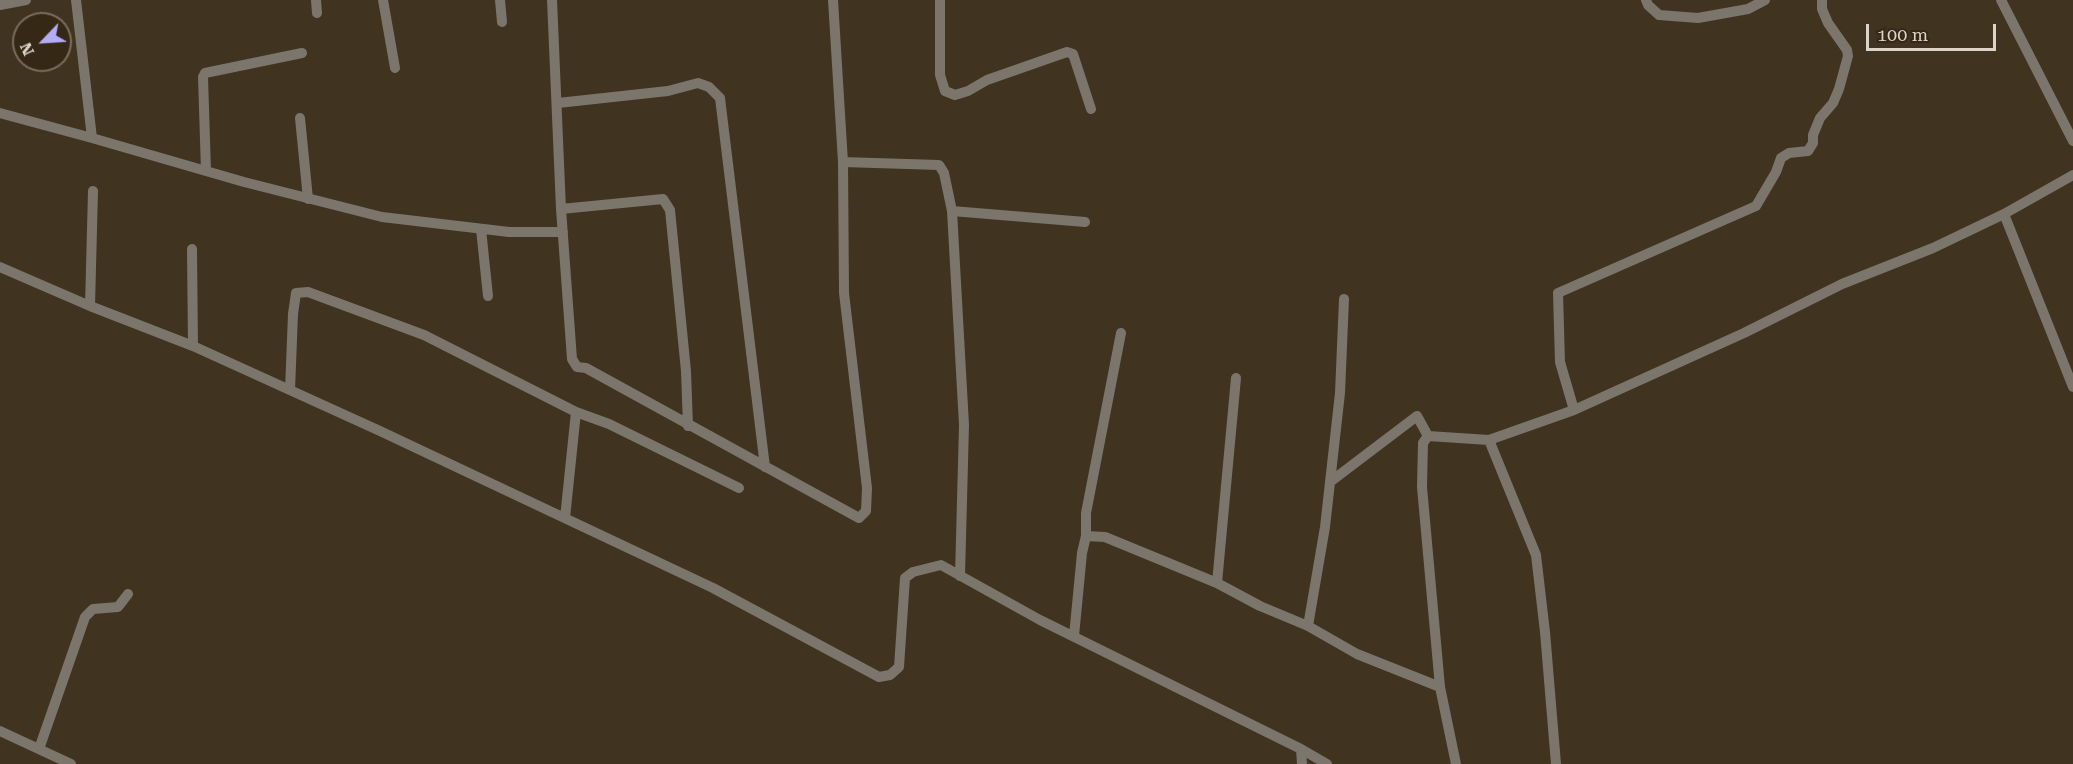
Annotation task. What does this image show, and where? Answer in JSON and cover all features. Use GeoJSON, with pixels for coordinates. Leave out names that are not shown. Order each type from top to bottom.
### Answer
{"type":"FeatureCollection","features":[{"type":"Feature","properties":{"kind":"street"},"geometry":{"type":"LineString","coordinates":[[0,5],[26,0]]}},
{"type":"Feature","properties":{"kind":"street"},"geometry":{"type":"LineString","coordinates":[[76,0],[92,138]]}},
{"type":"Feature","properties":{"kind":"street"},"geometry":{"type":"LineString","coordinates":[[316,0],[317,12]]}},
{"type":"Feature","properties":{"kind":"street"},"geometry":{"type":"LineString","coordinates":[[383,0],[395,68]]}},
{"type":"Feature","properties":{"kind":"street"},"geometry":{"type":"LineString","coordinates":[[500,0],[502,22]]}},
{"type":"Feature","properties":{"kind":"street"},"geometry":{"type":"LineString","coordinates":[[552,0],[561,209],[572,359],[577,367],[586,368],[859,518],[866,511],[867,488],[844,293],[843,162],[833,0]]}},
{"type":"Feature","properties":{"kind":"street"},"geometry":{"type":"LineString","coordinates":[[940,0],[940,75],[945,91],[955,95],[968,91],[987,80],[1067,52],[1073,54],[1091,109]]}},
{"type":"Feature","properties":{"kind":"street"},"geometry":{"type":"LineString","coordinates":[[1646,0],[1659,15],[1698,18],[1748,9],[1765,0]]}},
{"type":"Feature","properties":{"kind":"street"},"geometry":{"type":"LineString","coordinates":[[1574,410],[1560,362],[1558,293],[1756,206],[1776,172],[1781,158],[1789,153],[1808,151],[1814,143],[1813,135],[1820,118],[1833,103],[1839,89],[1848,56],[1847,50],[1828,23],[1822,9],[1822,0]]}},
{"type":"Feature","properties":{"kind":"street"},"geometry":{"type":"LineString","coordinates":[[2001,0],[2073,141]]}},
{"type":"Feature","properties":{"kind":"street"},"geometry":{"type":"LineString","coordinates":[[206,171],[202,77],[205,73],[302,53]]}},
{"type":"Feature","properties":{"kind":"street"},"geometry":{"type":"LineString","coordinates":[[558,103],[668,91],[698,83],[709,87],[720,98],[765,467]]}},
{"type":"Feature","properties":{"kind":"street"},"geometry":{"type":"LineString","coordinates":[[0,113],[206,171],[382,217],[509,232],[563,232]]}},
{"type":"Feature","properties":{"kind":"street"},"geometry":{"type":"LineString","coordinates":[[300,118],[309,199]]}},
{"type":"Feature","properties":{"kind":"street"},"geometry":{"type":"LineString","coordinates":[[843,162],[939,165],[944,172],[952,211],[964,425],[960,576]]}},
{"type":"Feature","properties":{"kind":"street"},"geometry":{"type":"LineString","coordinates":[[1428,436],[1489,440],[1574,410],[1744,333],[1842,284],[1933,248],[2004,214],[2073,175]]}},
{"type":"Feature","properties":{"kind":"street"},"geometry":{"type":"LineString","coordinates":[[90,306],[93,191]]}},
{"type":"Feature","properties":{"kind":"street"},"geometry":{"type":"LineString","coordinates":[[561,209],[663,199],[670,210],[686,371],[688,426]]}},
{"type":"Feature","properties":{"kind":"street"},"geometry":{"type":"LineString","coordinates":[[952,211],[1084,222]]}},
{"type":"Feature","properties":{"kind":"street"},"geometry":{"type":"LineString","coordinates":[[2004,214],[2073,387]]}},
{"type":"Feature","properties":{"kind":"street"},"geometry":{"type":"LineString","coordinates":[[482,229],[488,296]]}},
{"type":"Feature","properties":{"kind":"street"},"geometry":{"type":"LineString","coordinates":[[192,249],[193,346]]}},
{"type":"Feature","properties":{"kind":"street"},"geometry":{"type":"LineString","coordinates":[[0,267],[90,306],[193,346],[291,390],[713,588],[879,677],[890,675],[899,667],[905,578],[913,572],[941,565],[1040,620],[1327,764]]}},
{"type":"Feature","properties":{"kind":"street"},"geometry":{"type":"LineString","coordinates":[[291,390],[293,314],[296,293],[308,292],[424,335],[576,411],[609,424],[739,488]]}},
{"type":"Feature","properties":{"kind":"street"},"geometry":{"type":"LineString","coordinates":[[1308,626],[1325,526],[1340,393],[1344,299]]}},
{"type":"Feature","properties":{"kind":"street"},"geometry":{"type":"LineString","coordinates":[[1074,636],[1082,553],[1086,536],[1086,513],[1121,333]]}},
{"type":"Feature","properties":{"kind":"street"},"geometry":{"type":"LineString","coordinates":[[1217,583],[1236,378]]}},
{"type":"Feature","properties":{"kind":"street"},"geometry":{"type":"LineString","coordinates":[[565,518],[576,411]]}},
{"type":"Feature","properties":{"kind":"street"},"geometry":{"type":"LineString","coordinates":[[1330,482],[1417,416],[1428,436]]}},
{"type":"Feature","properties":{"kind":"street"},"geometry":{"type":"LineString","coordinates":[[1428,436],[1423,443],[1422,488],[1440,687],[1456,764]]}},
{"type":"Feature","properties":{"kind":"street"},"geometry":{"type":"LineString","coordinates":[[1489,440],[1536,555],[1556,764]]}},
{"type":"Feature","properties":{"kind":"street"},"geometry":{"type":"LineString","coordinates":[[1086,536],[1105,537],[1217,583],[1260,606],[1308,626],[1357,654],[1440,687]]}},
{"type":"Feature","properties":{"kind":"street"},"geometry":{"type":"LineString","coordinates":[[39,748],[85,617],[93,609],[118,607],[128,594]]}},
{"type":"Feature","properties":{"kind":"street"},"geometry":{"type":"LineString","coordinates":[[0,730],[70,764]]}},
{"type":"Feature","properties":{"kind":"street"},"geometry":{"type":"LineString","coordinates":[[1301,749],[1302,764]]}}]}
